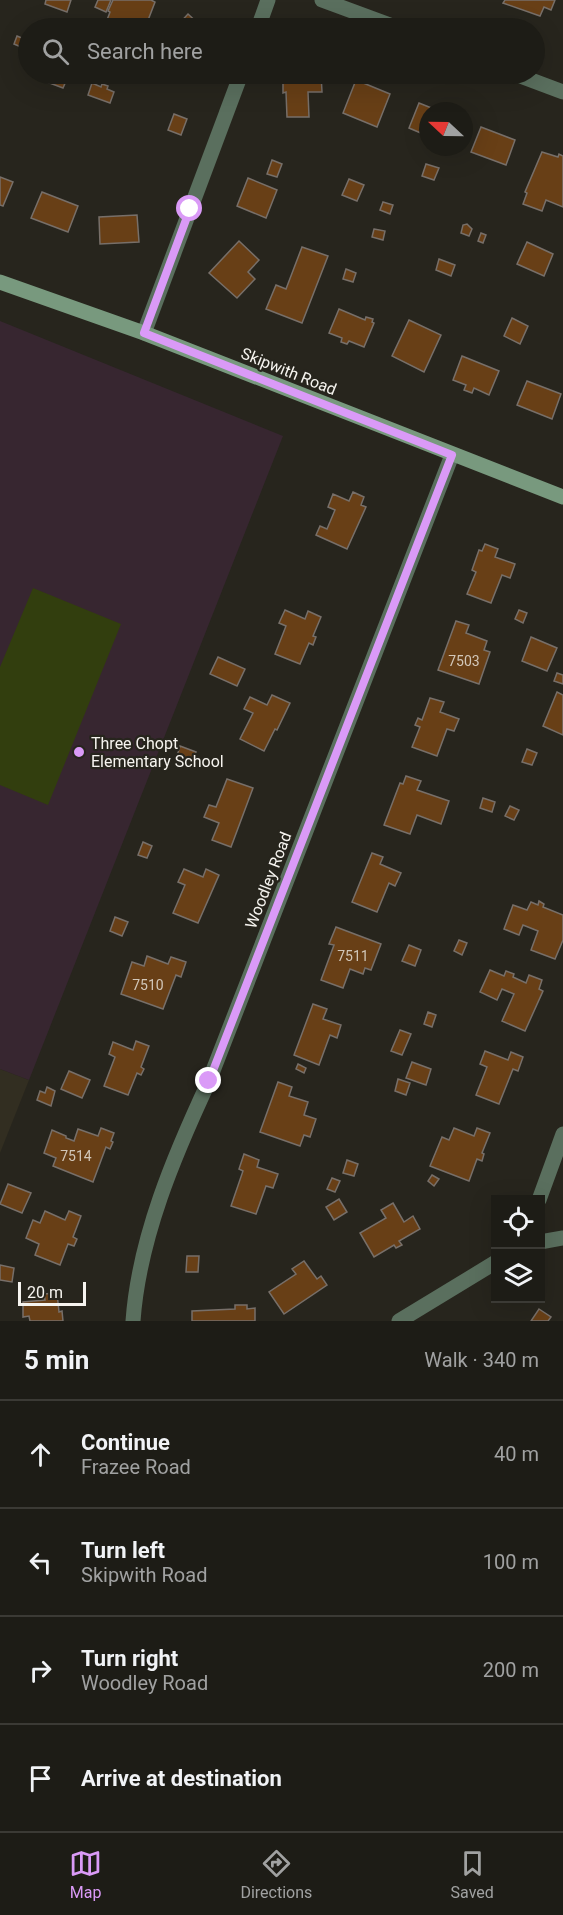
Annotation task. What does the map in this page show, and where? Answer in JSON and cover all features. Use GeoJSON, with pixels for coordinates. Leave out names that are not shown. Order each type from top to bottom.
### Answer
{"type":"FeatureCollection","features":[{"type":"Feature","properties":{"kind":"main road","name":"Skipwith Road"},"geometry":{"type":"LineString","coordinates":[[0,282],[144,333],[563,497]]}},
{"type":"Feature","properties":{"kind":"street"},"geometry":{"type":"LineString","coordinates":[[262,18],[268,0]]}},
{"type":"Feature","properties":{"kind":"street"},"geometry":{"type":"LineString","coordinates":[[322,0],[371,18]]}},
{"type":"Feature","properties":{"kind":"street"},"geometry":{"type":"LineString","coordinates":[[144,333],[237,84]]}},
{"type":"Feature","properties":{"kind":"street"},"geometry":{"type":"LineString","coordinates":[[542,84],[563,92]]}},
{"type":"Feature","properties":{"kind":"street","name":"Woodley Road"},"geometry":{"type":"LineString","coordinates":[[133,1321],[142,1264],[156,1208],[209,1081],[452,455]]}},
{"type":"Feature","properties":{"kind":"street"},"geometry":{"type":"LineString","coordinates":[[541,1195],[563,1134]]}},
{"type":"Feature","properties":{"kind":"street"},"geometry":{"type":"LineString","coordinates":[[545,1241],[563,1238]]}},
{"type":"Feature","properties":{"kind":"street"},"geometry":{"type":"LineString","coordinates":[[399,1321],[491,1264]]}},
{"type":"Feature","properties":{"kind":"shaded area","name":"Three Chopt Elementary School"},"geometry":{"type":"Polygon","coordinates":[[[0,321],[283,436],[29,1080],[0,1069],[0,321]]]}},
{"type":"Feature","properties":{"kind":"shaded area"},"geometry":{"type":"Polygon","coordinates":[[[0,1069],[29,1080],[0,1153],[0,1069]]]}},
{"type":"Feature","properties":{"kind":"green space"},"geometry":{"type":"Polygon","coordinates":[[[33,588],[121,624],[48,805],[0,785],[0,667],[33,588]]]}},
{"type":"Feature","properties":{"kind":"building"},"geometry":{"type":"Polygon","coordinates":[[[46,0],[71,0],[67,12],[45,4],[46,0]]]}},
{"type":"Feature","properties":{"kind":"building"},"geometry":{"type":"Polygon","coordinates":[[[98,0],[111,0],[106,12],[95,7],[98,0]]]}},
{"type":"Feature","properties":{"kind":"building"},"geometry":{"type":"Polygon","coordinates":[[[113,0],[151,0],[155,2],[149,18],[108,18],[110,12],[108,11],[113,0]]]}},
{"type":"Feature","properties":{"kind":"building"},"geometry":{"type":"Polygon","coordinates":[[[505,0],[555,0],[551,10],[544,7],[540,16],[503,3],[505,0]]]}},
{"type":"Feature","properties":{"kind":"building"},"geometry":{"type":"Polygon","coordinates":[[[17,36],[18,36],[18,46],[14,44],[17,36]]]}},
{"type":"Feature","properties":{"kind":"building"},"geometry":{"type":"Polygon","coordinates":[[[52,84],[65,84],[63,88],[52,84]]]}},
{"type":"Feature","properties":{"kind":"building"},"geometry":{"type":"Polygon","coordinates":[[[92,84],[101,87],[102,84],[108,86],[107,89],[114,92],[110,103],[88,95],[92,84]]]}},
{"type":"Feature","properties":{"kind":"building"},"geometry":{"type":"Polygon","coordinates":[[[283,84],[322,84],[322,92],[308,92],[309,117],[287,117],[286,92],[283,93],[283,84]]]}},
{"type":"Feature","properties":{"kind":"building"},"geometry":{"type":"Polygon","coordinates":[[[354,84],[366,84],[390,94],[377,127],[343,113],[354,84]]]}},
{"type":"Feature","properties":{"kind":"building"},"geometry":{"type":"Polygon","coordinates":[[[419,103],[419,132],[409,128],[419,103]]]}},
{"type":"Feature","properties":{"kind":"building"},"geometry":{"type":"Polygon","coordinates":[[[174,114],[187,119],[181,135],[168,130],[174,114]]]}},
{"type":"Feature","properties":{"kind":"building"},"geometry":{"type":"Polygon","coordinates":[[[481,127],[515,140],[506,165],[473,153],[481,127]]]}},
{"type":"Feature","properties":{"kind":"building"},"geometry":{"type":"Polygon","coordinates":[[[542,152],[558,157],[559,154],[563,156],[563,207],[546,200],[542,211],[523,204],[527,193],[525,192],[542,152]]]}},
{"type":"Feature","properties":{"kind":"building"},"geometry":{"type":"Polygon","coordinates":[[[272,160],[282,164],[277,177],[267,174],[272,160]]]}},
{"type":"Feature","properties":{"kind":"building"},"geometry":{"type":"Polygon","coordinates":[[[426,164],[439,168],[434,180],[422,176],[426,164]]]}},
{"type":"Feature","properties":{"kind":"building"},"geometry":{"type":"Polygon","coordinates":[[[0,177],[13,182],[3,206],[0,205],[0,177]]]}},
{"type":"Feature","properties":{"kind":"building"},"geometry":{"type":"Polygon","coordinates":[[[248,178],[277,190],[266,218],[237,206],[248,178]]]}},
{"type":"Feature","properties":{"kind":"building"},"geometry":{"type":"Polygon","coordinates":[[[349,179],[364,185],[357,201],[342,195],[349,179]]]}},
{"type":"Feature","properties":{"kind":"building"},"geometry":{"type":"Polygon","coordinates":[[[42,192],[78,206],[68,232],[31,218],[42,192]]]}},
{"type":"Feature","properties":{"kind":"building"},"geometry":{"type":"Polygon","coordinates":[[[383,202],[393,205],[390,214],[380,210],[383,202]]]}},
{"type":"Feature","properties":{"kind":"building"},"geometry":{"type":"Polygon","coordinates":[[[137,215],[139,242],[100,244],[99,217],[137,215]]]}},
{"type":"Feature","properties":{"kind":"building"},"geometry":{"type":"Polygon","coordinates":[[[467,224],[472,229],[469,236],[461,233],[463,225],[467,224]]]}},
{"type":"Feature","properties":{"kind":"building"},"geometry":{"type":"Polygon","coordinates":[[[374,229],[385,231],[383,240],[372,237],[374,229]]]}},
{"type":"Feature","properties":{"kind":"building"},"geometry":{"type":"Polygon","coordinates":[[[481,233],[486,235],[483,243],[478,241],[481,233]]]}},
{"type":"Feature","properties":{"kind":"building"},"geometry":{"type":"Polygon","coordinates":[[[239,241],[259,260],[248,272],[255,279],[237,298],[209,273],[239,241]]]}},
{"type":"Feature","properties":{"kind":"building"},"geometry":{"type":"Polygon","coordinates":[[[527,242],[553,254],[544,276],[517,264],[527,242]]]}},
{"type":"Feature","properties":{"kind":"building"},"geometry":{"type":"Polygon","coordinates":[[[302,247],[328,256],[302,323],[266,309],[276,285],[286,289],[302,247]]]}},
{"type":"Feature","properties":{"kind":"building"},"geometry":{"type":"Polygon","coordinates":[[[439,259],[455,265],[451,276],[436,270],[439,259]]]}},
{"type":"Feature","properties":{"kind":"building"},"geometry":{"type":"Polygon","coordinates":[[[346,269],[356,273],[353,282],[343,279],[346,269]]]}},
{"type":"Feature","properties":{"kind":"building"},"geometry":{"type":"Polygon","coordinates":[[[339,309],[365,320],[366,317],[373,319],[374,323],[364,347],[349,341],[347,344],[341,342],[342,338],[329,333],[339,309]]]}},
{"type":"Feature","properties":{"kind":"building"},"geometry":{"type":"Polygon","coordinates":[[[512,318],[528,326],[520,344],[504,336],[512,318]]]}},
{"type":"Feature","properties":{"kind":"building"},"geometry":{"type":"Polygon","coordinates":[[[409,320],[441,335],[424,372],[392,356],[409,320]]]}},
{"type":"Feature","properties":{"kind":"building"},"geometry":{"type":"Polygon","coordinates":[[[462,356],[499,371],[489,395],[474,388],[472,393],[464,390],[466,385],[453,380],[462,356]]]}},
{"type":"Feature","properties":{"kind":"building"},"geometry":{"type":"Polygon","coordinates":[[[527,381],[561,394],[552,419],[517,405],[527,381]]]}},
{"type":"Feature","properties":{"kind":"building"},"geometry":{"type":"Polygon","coordinates":[[[353,492],[364,497],[361,505],[366,507],[347,549],[316,535],[320,526],[327,529],[335,510],[328,507],[333,494],[349,501],[353,492]]]}},
{"type":"Feature","properties":{"kind":"building"},"geometry":{"type":"Polygon","coordinates":[[[485,544],[498,549],[495,557],[515,564],[510,578],[502,575],[491,603],[467,594],[476,572],[472,570],[479,550],[482,551],[485,544]]]}},
{"type":"Feature","properties":{"kind":"building"},"geometry":{"type":"Polygon","coordinates":[[[285,610],[305,619],[308,611],[321,617],[313,636],[316,637],[313,645],[309,643],[300,664],[275,654],[286,626],[279,623],[285,610]]]}},
{"type":"Feature","properties":{"kind":"building"},"geometry":{"type":"Polygon","coordinates":[[[519,610],[527,613],[523,623],[515,619],[519,610]]]}},
{"type":"Feature","properties":{"kind":"building"},"geometry":{"type":"Polygon","coordinates":[[[456,621],[469,625],[466,633],[487,641],[484,650],[490,652],[479,684],[438,670],[456,621]]]}},
{"type":"Feature","properties":{"kind":"building"},"geometry":{"type":"Polygon","coordinates":[[[531,637],[557,648],[547,671],[522,661],[531,637]]]}},
{"type":"Feature","properties":{"kind":"building"},"geometry":{"type":"Polygon","coordinates":[[[218,657],[245,669],[237,686],[210,674],[218,657]]]}},
{"type":"Feature","properties":{"kind":"building"},"geometry":{"type":"Polygon","coordinates":[[[557,673],[563,675],[563,684],[554,681],[557,673]]]}},
{"type":"Feature","properties":{"kind":"building"},"geometry":{"type":"Polygon","coordinates":[[[557,692],[563,695],[563,735],[543,726],[557,692]]]}},
{"type":"Feature","properties":{"kind":"building"},"geometry":{"type":"Polygon","coordinates":[[[272,695],[290,703],[264,751],[240,739],[253,713],[244,709],[250,697],[267,705],[272,695]]]}},
{"type":"Feature","properties":{"kind":"building"},"geometry":{"type":"Polygon","coordinates":[[[430,698],[444,702],[440,712],[459,719],[454,731],[447,729],[437,756],[412,747],[420,727],[415,725],[418,718],[422,720],[430,698]]]}},
{"type":"Feature","properties":{"kind":"building"},"geometry":{"type":"Polygon","coordinates":[[[180,746],[196,752],[192,761],[177,756],[180,746]]]}},
{"type":"Feature","properties":{"kind":"building"},"geometry":{"type":"Polygon","coordinates":[[[527,749],[537,753],[532,765],[522,762],[527,749]]]}},
{"type":"Feature","properties":{"kind":"building"},"geometry":{"type":"Polygon","coordinates":[[[406,776],[421,781],[417,790],[449,801],[441,824],[417,815],[410,834],[384,825],[400,783],[403,784],[406,776]]]}},
{"type":"Feature","properties":{"kind":"building"},"geometry":{"type":"Polygon","coordinates":[[[227,779],[253,788],[231,847],[212,840],[219,823],[204,817],[209,805],[216,807],[227,779]]]}},
{"type":"Feature","properties":{"kind":"building"},"geometry":{"type":"Polygon","coordinates":[[[483,798],[495,802],[492,812],[480,808],[483,798]]]}},
{"type":"Feature","properties":{"kind":"building"},"geometry":{"type":"Polygon","coordinates":[[[510,806],[519,810],[514,820],[505,816],[510,806]]]}},
{"type":"Feature","properties":{"kind":"building"},"geometry":{"type":"Polygon","coordinates":[[[143,842],[152,846],[147,858],[138,855],[143,842]]]}},
{"type":"Feature","properties":{"kind":"building"},"geometry":{"type":"Polygon","coordinates":[[[372,853],[383,857],[380,864],[401,873],[395,886],[389,883],[377,912],[352,902],[372,853]]]}},
{"type":"Feature","properties":{"kind":"building"},"geometry":{"type":"Polygon","coordinates":[[[184,869],[203,877],[206,869],[219,875],[198,923],[173,913],[185,885],[178,882],[184,869]]]}},
{"type":"Feature","properties":{"kind":"building"},"geometry":{"type":"Polygon","coordinates":[[[539,901],[544,904],[543,907],[563,915],[563,940],[555,959],[531,950],[538,931],[523,925],[519,935],[504,929],[513,905],[527,910],[531,902],[538,905],[539,901]]]}},
{"type":"Feature","properties":{"kind":"building"},"geometry":{"type":"Polygon","coordinates":[[[115,917],[128,922],[122,936],[110,931],[115,917]]]}},
{"type":"Feature","properties":{"kind":"building"},"geometry":{"type":"Polygon","coordinates":[[[336,927],[381,944],[371,970],[365,968],[363,974],[350,969],[343,988],[321,980],[334,945],[329,944],[336,927]]]}},
{"type":"Feature","properties":{"kind":"building"},"geometry":{"type":"Polygon","coordinates":[[[459,940],[467,943],[462,955],[454,951],[459,940]]]}},
{"type":"Feature","properties":{"kind":"building"},"geometry":{"type":"Polygon","coordinates":[[[409,945],[421,950],[415,966],[402,961],[409,945]]]}},
{"type":"Feature","properties":{"kind":"building"},"geometry":{"type":"Polygon","coordinates":[[[147,956],[168,964],[171,957],[186,962],[181,977],[176,975],[163,1009],[121,994],[132,962],[144,966],[147,956]]]}},
{"type":"Feature","properties":{"kind":"building"},"geometry":{"type":"Polygon","coordinates":[[[490,970],[504,976],[506,971],[526,983],[529,975],[542,980],[539,989],[543,991],[525,1031],[502,1021],[514,994],[502,989],[497,1000],[480,992],[490,970]]]}},
{"type":"Feature","properties":{"kind":"building"},"geometry":{"type":"Polygon","coordinates":[[[313,1004],[327,1009],[323,1019],[341,1025],[337,1038],[330,1035],[319,1065],[294,1055],[313,1004]]]}},
{"type":"Feature","properties":{"kind":"building"},"geometry":{"type":"Polygon","coordinates":[[[428,1012],[436,1015],[432,1027],[424,1024],[428,1012]]]}},
{"type":"Feature","properties":{"kind":"building"},"geometry":{"type":"Polygon","coordinates":[[[400,1030],[411,1034],[402,1055],[391,1051],[400,1030]]]}},
{"type":"Feature","properties":{"kind":"building"},"geometry":{"type":"Polygon","coordinates":[[[136,1041],[149,1046],[141,1067],[144,1069],[141,1075],[137,1073],[128,1095],[104,1086],[115,1057],[109,1054],[113,1042],[133,1050],[136,1041]]]}},
{"type":"Feature","properties":{"kind":"building"},"geometry":{"type":"Polygon","coordinates":[[[485,1051],[508,1060],[511,1052],[523,1057],[518,1071],[513,1069],[499,1104],[476,1095],[487,1067],[480,1064],[485,1051]]]}},
{"type":"Feature","properties":{"kind":"building"},"geometry":{"type":"Polygon","coordinates":[[[412,1062],[431,1069],[426,1085],[406,1078],[412,1062]]]}},
{"type":"Feature","properties":{"kind":"building"},"geometry":{"type":"Polygon","coordinates":[[[298,1064],[306,1068],[304,1073],[296,1069],[298,1064]]]}},
{"type":"Feature","properties":{"kind":"building"},"geometry":{"type":"Polygon","coordinates":[[[69,1071],[90,1080],[82,1098],[61,1089],[69,1071]]]}},
{"type":"Feature","properties":{"kind":"building"},"geometry":{"type":"Polygon","coordinates":[[[398,1079],[410,1083],[406,1095],[395,1091],[398,1079]]]}},
{"type":"Feature","properties":{"kind":"building"},"geometry":{"type":"Polygon","coordinates":[[[278,1082],[292,1087],[289,1096],[308,1102],[304,1115],[316,1119],[310,1137],[304,1135],[300,1146],[260,1132],[278,1082]]]}},
{"type":"Feature","properties":{"kind":"building"},"geometry":{"type":"Polygon","coordinates":[[[47,1087],[55,1091],[51,1106],[37,1100],[40,1091],[45,1093],[47,1087]]]}},
{"type":"Feature","properties":{"kind":"building"},"geometry":{"type":"Polygon","coordinates":[[[101,1128],[114,1133],[111,1141],[113,1142],[110,1149],[106,1147],[93,1182],[53,1166],[56,1158],[44,1153],[52,1130],[74,1141],[78,1129],[98,1136],[101,1128]]]}},
{"type":"Feature","properties":{"kind":"building"},"geometry":{"type":"Polygon","coordinates":[[[454,1128],[474,1136],[477,1128],[490,1133],[482,1153],[484,1154],[482,1161],[477,1159],[469,1181],[430,1166],[442,1137],[449,1140],[454,1128]]]}},
{"type":"Feature","properties":{"kind":"building"},"geometry":{"type":"Polygon","coordinates":[[[244,1154],[259,1160],[257,1167],[278,1174],[273,1188],[266,1186],[256,1214],[231,1206],[243,1171],[239,1169],[244,1154]]]}},
{"type":"Feature","properties":{"kind":"building"},"geometry":{"type":"Polygon","coordinates":[[[347,1160],[358,1164],[354,1176],[343,1173],[347,1160]]]}},
{"type":"Feature","properties":{"kind":"building"},"geometry":{"type":"Polygon","coordinates":[[[432,1175],[439,1179],[434,1186],[428,1181],[432,1175]]]}},
{"type":"Feature","properties":{"kind":"building"},"geometry":{"type":"Polygon","coordinates":[[[332,1178],[340,1181],[335,1192],[327,1189],[332,1178]]]}},
{"type":"Feature","properties":{"kind":"building"},"geometry":{"type":"Polygon","coordinates":[[[8,1184],[31,1193],[22,1213],[0,1204],[8,1184]]]}},
{"type":"Feature","properties":{"kind":"building"},"geometry":{"type":"Polygon","coordinates":[[[339,1199],[347,1212],[334,1220],[326,1207],[339,1199]]]}},
{"type":"Feature","properties":{"kind":"building"},"geometry":{"type":"Polygon","coordinates":[[[393,1203],[404,1222],[413,1216],[420,1229],[399,1241],[402,1245],[396,1248],[394,1245],[374,1257],[360,1233],[386,1218],[381,1210],[393,1203]]]}},
{"type":"Feature","properties":{"kind":"building"},"geometry":{"type":"Polygon","coordinates":[[[45,1211],[65,1220],[69,1211],[81,1216],[73,1237],[77,1239],[74,1246],[68,1244],[60,1265],[35,1255],[39,1244],[26,1238],[33,1220],[40,1223],[45,1211]]]}},
{"type":"Feature","properties":{"kind":"building"},"geometry":{"type":"Polygon","coordinates":[[[187,1256],[199,1256],[198,1272],[186,1272],[187,1256]]]}},
{"type":"Feature","properties":{"kind":"building"},"geometry":{"type":"Polygon","coordinates":[[[304,1261],[317,1279],[321,1276],[327,1285],[284,1314],[269,1292],[296,1274],[292,1269],[304,1261]]]}},
{"type":"Feature","properties":{"kind":"building"},"geometry":{"type":"Polygon","coordinates":[[[0,1265],[14,1268],[12,1282],[0,1280],[0,1265]]]}},
{"type":"Feature","properties":{"kind":"building"},"geometry":{"type":"Polygon","coordinates":[[[57,1293],[59,1312],[62,1311],[63,1321],[30,1321],[29,1316],[23,1317],[23,1302],[45,1300],[44,1294],[57,1293]]]}},
{"type":"Feature","properties":{"kind":"building"},"geometry":{"type":"Polygon","coordinates":[[[235,1305],[247,1305],[247,1309],[255,1308],[255,1321],[192,1321],[192,1311],[235,1309],[235,1305]]]}},
{"type":"Feature","properties":{"kind":"building"},"geometry":{"type":"Polygon","coordinates":[[[539,1309],[551,1317],[548,1321],[531,1321],[539,1309]]]}},
{"type":"Feature","properties":{"kind":"place","name":"Three Chopt Elementary School"},"geometry":{"type":"Point","coordinates":[79,752]}},
{"type":"Feature","properties":{"kind":"route"},"geometry":{"type":"LineString","coordinates":[[190,209],[144,333],[452,455],[209,1081]]}}]}
